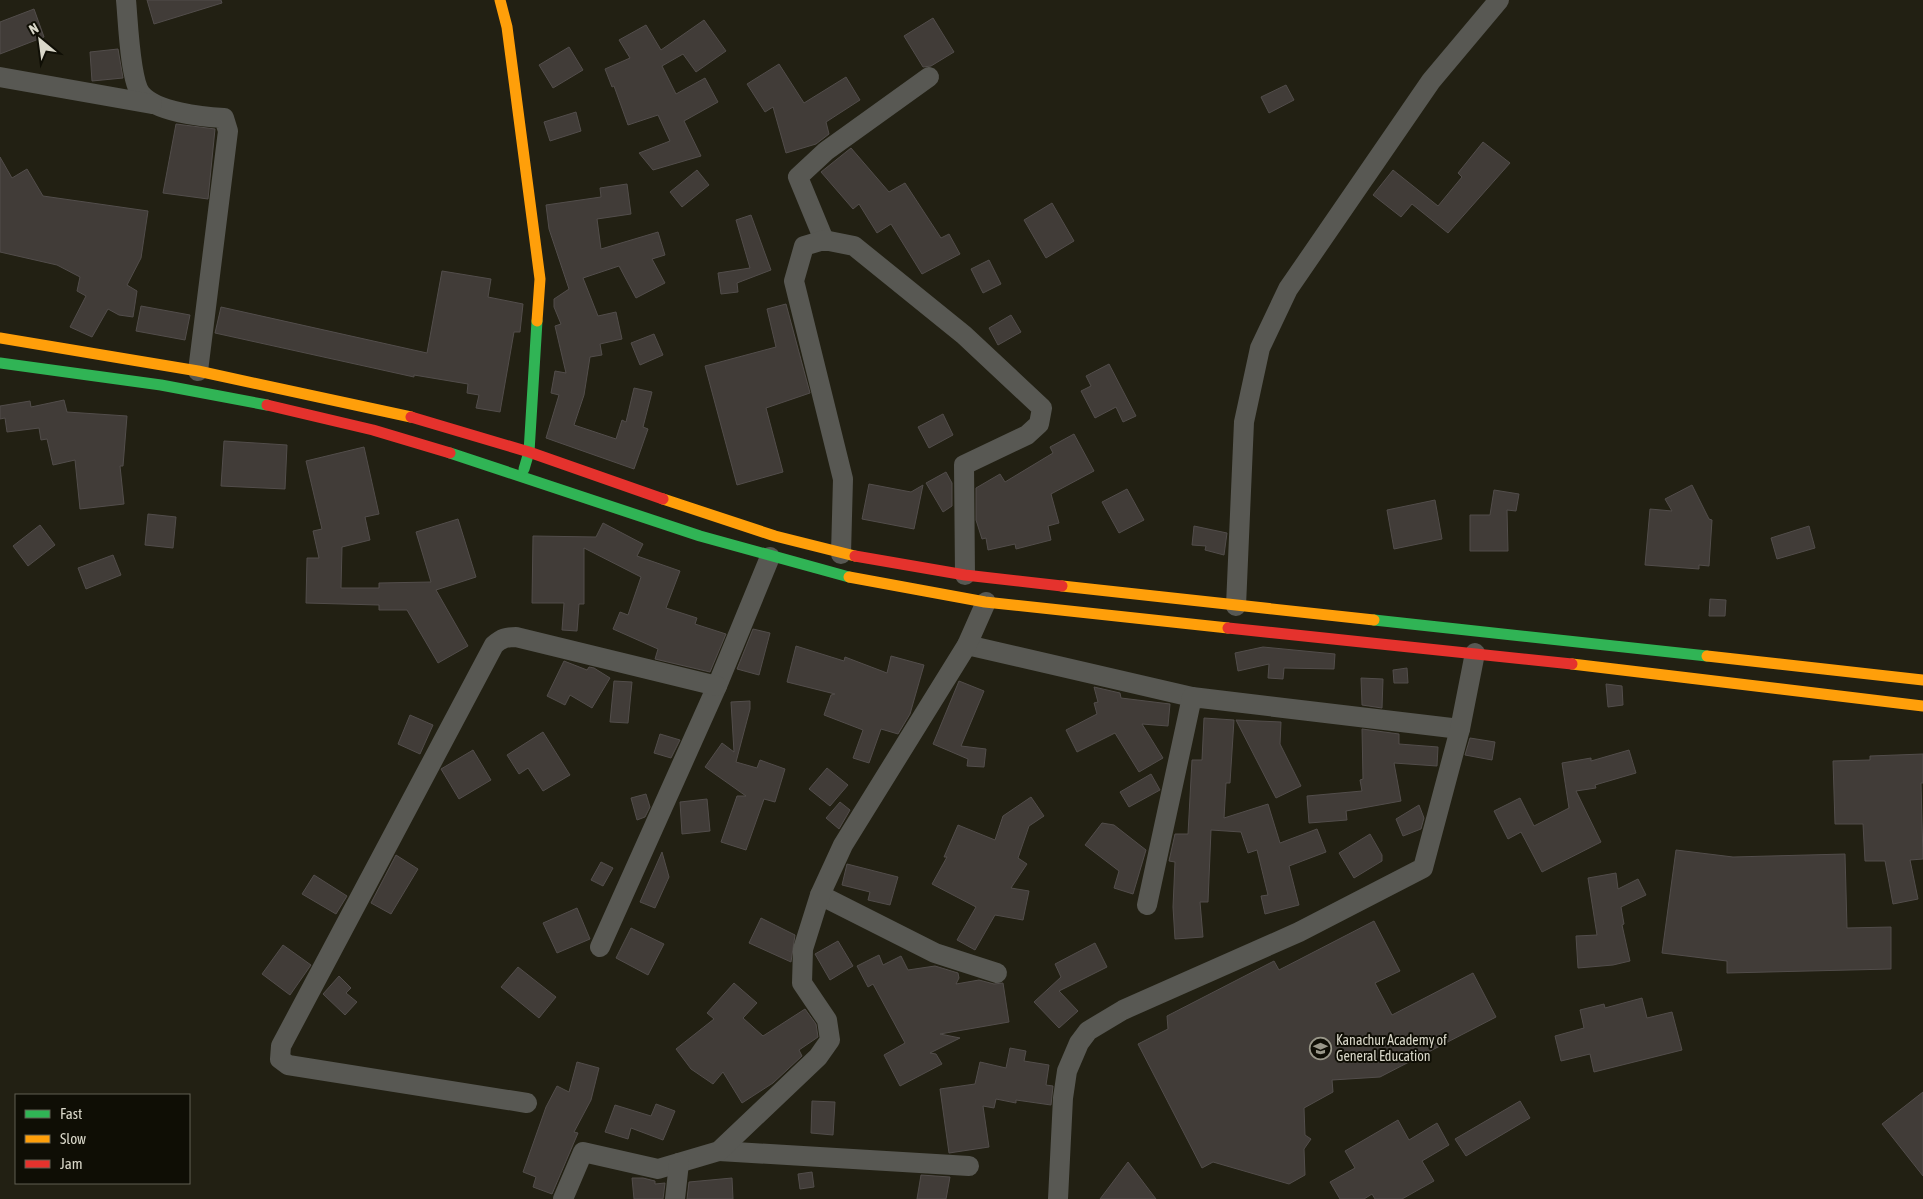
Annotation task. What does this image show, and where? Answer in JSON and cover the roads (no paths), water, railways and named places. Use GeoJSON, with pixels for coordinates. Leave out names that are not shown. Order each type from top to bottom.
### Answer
{"type":"FeatureCollection","features":[{"type":"Feature","properties":{"kind":"main road"},"geometry":{"type":"LineString","coordinates":[[500,0],[507,27],[540,278],[529,452],[522,476]]}},
{"type":"Feature","properties":{"kind":"main road"},"geometry":{"type":"LineString","coordinates":[[0,338],[198,371],[412,417],[529,452],[694,510],[841,554],[965,576],[1923,680]]}},
{"type":"Feature","properties":{"kind":"main road"},"geometry":{"type":"LineString","coordinates":[[0,363],[172,387],[321,417],[416,443],[770,556],[871,582],[986,602],[1413,646],[1923,706]]}},
{"type":"Feature","properties":{"kind":"main road"},"geometry":{"type":"LineString","coordinates":[[1050,609],[1054,586]]}},
{"type":"Feature","properties":{"kind":"main road"},"geometry":{"type":"LineString","coordinates":[[1413,646],[1417,626]]}},
{"type":"Feature","properties":{"kind":"main road"},"geometry":{"type":"LineString","coordinates":[[1709,681],[1712,658]]}},
{"type":"Feature","properties":{"kind":"street"},"geometry":{"type":"LineString","coordinates":[[126,0],[134,71],[140,93],[152,104]]}},
{"type":"Feature","properties":{"kind":"street"},"geometry":{"type":"LineString","coordinates":[[1236,606],[1244,422],[1260,348],[1288,289],[1431,81],[1499,0]]}},
{"type":"Feature","properties":{"kind":"street"},"geometry":{"type":"LineString","coordinates":[[0,77],[152,104],[203,117],[224,118],[228,131],[198,371]]}},
{"type":"Feature","properties":{"kind":"street"},"geometry":{"type":"LineString","coordinates":[[824,240],[798,178],[826,151],[929,77]]}},
{"type":"Feature","properties":{"kind":"street"},"geometry":{"type":"LineString","coordinates":[[841,554],[843,479],[794,281],[804,246],[824,240],[854,246],[964,335],[1042,408],[1038,424],[1027,436],[964,465],[965,576]]}},
{"type":"Feature","properties":{"kind":"street"},"geometry":{"type":"LineString","coordinates":[[600,947],[717,686],[770,556]]}},
{"type":"Feature","properties":{"kind":"street"},"geometry":{"type":"LineString","coordinates":[[719,1151],[818,1057],[830,1040],[827,1020],[802,983],[803,949],[820,895],[843,845],[967,645],[986,602]]}},
{"type":"Feature","properties":{"kind":"street"},"geometry":{"type":"LineString","coordinates":[[527,1103],[288,1065],[280,1059],[281,1046],[494,644],[507,637],[516,637],[717,686]]}},
{"type":"Feature","properties":{"kind":"street"},"geometry":{"type":"LineString","coordinates":[[967,645],[1192,697],[1460,729]]}},
{"type":"Feature","properties":{"kind":"street"},"geometry":{"type":"LineString","coordinates":[[1058,1199],[1063,1098],[1067,1071],[1079,1043],[1088,1031],[1123,1010],[1299,932],[1423,868],[1460,729],[1475,653]]}},
{"type":"Feature","properties":{"kind":"street"},"geometry":{"type":"LineString","coordinates":[[1148,905],[1192,697]]}},
{"type":"Feature","properties":{"kind":"street"},"geometry":{"type":"LineString","coordinates":[[820,895],[936,953],[997,973]]}},
{"type":"Feature","properties":{"kind":"street"},"geometry":{"type":"LineString","coordinates":[[564,1199],[583,1152],[658,1168],[719,1151],[969,1166]]}},
{"type":"Feature","properties":{"kind":"street"},"geometry":{"type":"LineString","coordinates":[[675,1199],[678,1163]]}},
{"type":"Feature","properties":{"kind":"place","name":"Kanachur Academy of General Education"},"geometry":{"type":"Point","coordinates":[1320,1048]}}]}
